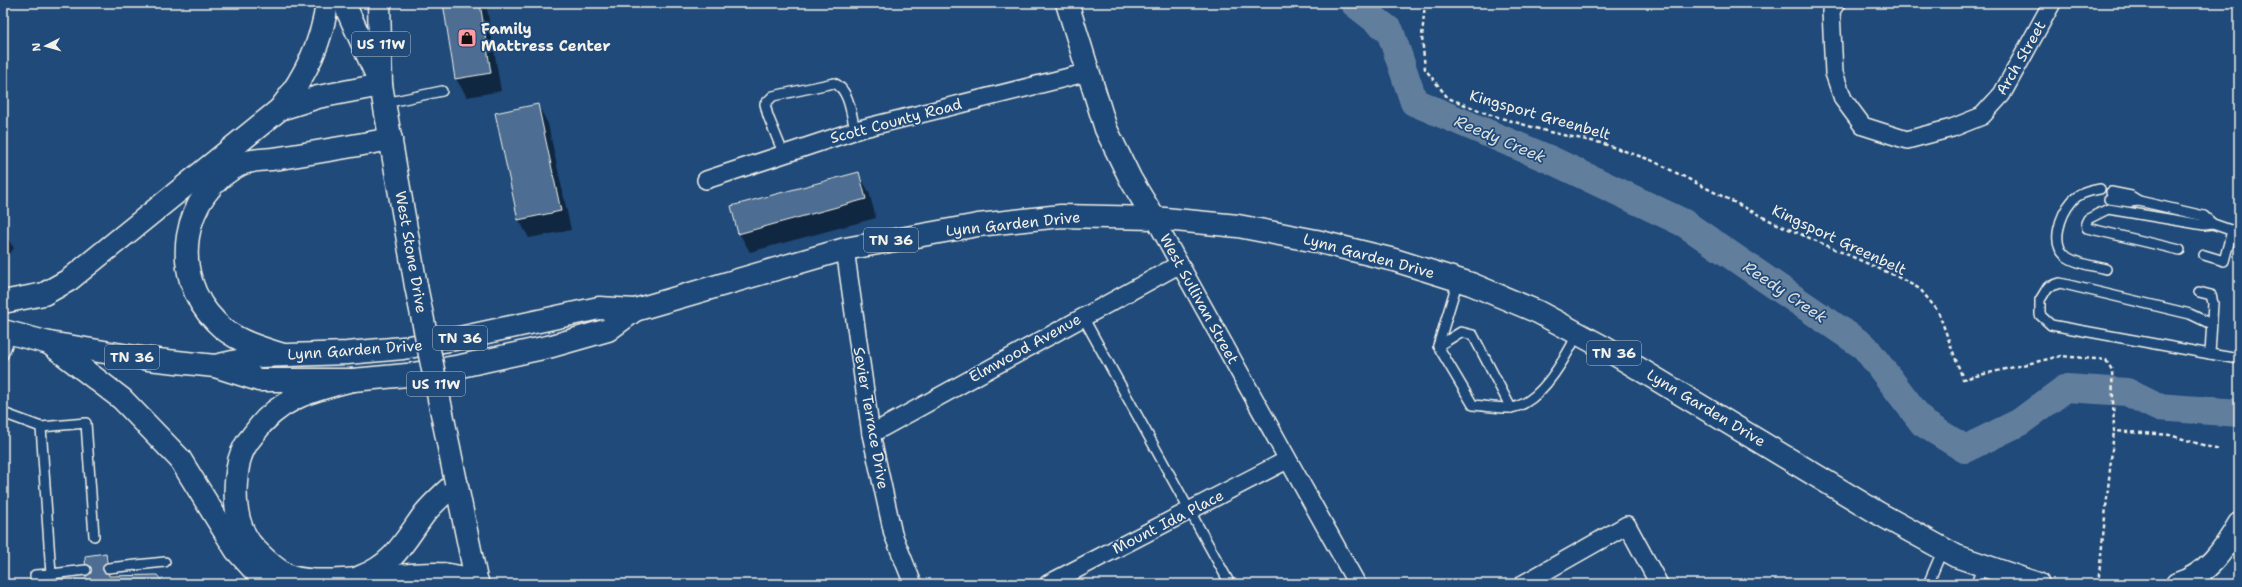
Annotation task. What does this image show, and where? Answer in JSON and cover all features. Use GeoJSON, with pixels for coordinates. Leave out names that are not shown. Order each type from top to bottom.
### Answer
{"type":"FeatureCollection","features":[{"type":"Feature","properties":{"kind":"main road"},"geometry":{"type":"LineString","coordinates":[[3,302],[44,294],[69,280],[280,109],[298,86],[317,47],[325,22],[327,3]]}},
{"type":"Feature","properties":{"kind":"main road","name":"West Stone Drive"},"geometry":{"type":"LineString","coordinates":[[346,3],[348,12],[383,94]]}},
{"type":"Feature","properties":{"kind":"main road","name":"West Stone Drive"},"geometry":{"type":"LineString","coordinates":[[379,3],[383,94],[416,286],[475,583]]}},
{"type":"Feature","properties":{"kind":"main road","name":"West Sullivan Street"},"geometry":{"type":"LineString","coordinates":[[1067,3],[1106,129],[1131,180],[1154,218]]}},
{"type":"Feature","properties":{"kind":"main road"},"geometry":{"type":"LineString","coordinates":[[280,109],[318,97],[383,94]]}},
{"type":"Feature","properties":{"kind":"main road"},"geometry":{"type":"LineString","coordinates":[[283,355],[242,341],[216,322],[196,295],[186,263],[187,233],[200,200],[219,177],[243,163],[391,139]]}},
{"type":"Feature","properties":{"kind":"main road","name":"Lynn Garden Drive"},"geometry":{"type":"LineString","coordinates":[[215,366],[260,356],[347,353],[403,348],[455,339],[599,308],[635,310],[845,248],[978,224],[1053,217],[1154,218],[1238,226],[1316,241],[1394,260],[1458,280],[1538,312],[1644,370],[1878,513],[1956,556],[1980,574],[2038,584]]}},
{"type":"Feature","properties":{"kind":"main road","name":"Lynn Garden Drive"},"geometry":{"type":"LineString","coordinates":[[7,332],[49,343],[148,360],[215,366],[259,380],[353,380],[422,373],[552,346],[608,330],[635,310]]}},
{"type":"Feature","properties":{"kind":"main road"},"geometry":{"type":"LineString","coordinates":[[49,343],[122,399],[180,459],[236,550],[257,573],[273,584]]}},
{"type":"Feature","properties":{"kind":"main road"},"geometry":{"type":"LineString","coordinates":[[353,380],[315,390],[290,399],[262,421],[242,451],[234,484],[239,521],[248,543],[266,561],[291,577],[319,582],[338,582],[439,574],[475,583]]}},
{"type":"Feature","properties":{"kind":"main road"},"geometry":{"type":"LineString","coordinates":[[338,582],[362,577],[374,571],[395,555],[412,534],[426,512],[456,482]]}},
{"type":"Feature","properties":{"kind":"main road"},"geometry":{"type":"LineString","coordinates":[[2177,584],[2195,576],[2209,565],[2225,548],[2239,524]]}},
{"type":"Feature","properties":{"kind":"street","name":"Arch Street"},"geometry":{"type":"LineString","coordinates":[[1836,3],[1831,11],[1834,73],[1843,99],[1863,126],[1907,140],[1952,128],[1982,116],[2002,94],[2052,3]]}},
{"type":"Feature","properties":{"kind":"street","name":"Scott County Road"},"geometry":{"type":"LineString","coordinates":[[706,180],[855,130],[1089,72]]}},
{"type":"Feature","properties":{"kind":"street","name":"West Sullivan Street"},"geometry":{"type":"LineString","coordinates":[[1154,218],[1357,584]]}},
{"type":"Feature","properties":{"kind":"street","name":"Sevier Terrace Drive"},"geometry":{"type":"LineString","coordinates":[[845,248],[871,434],[893,534],[913,584]]}},
{"type":"Feature","properties":{"kind":"street","name":"Elmwood Avenue"},"geometry":{"type":"LineString","coordinates":[[871,434],[1180,264]]}},
{"type":"Feature","properties":{"kind":"street","name":"Mount Ida Place"},"geometry":{"type":"LineString","coordinates":[[1048,584],[1287,460]]}},
{"type":"Feature","properties":{"kind":"street"},"geometry":{"type":"LineString","coordinates":[[1524,584],[1627,526],[1659,584]]}},
{"type":"Feature","properties":{"kind":"lane"},"geometry":{"type":"LineString","coordinates":[[784,155],[766,111],[765,104],[773,96],[834,83],[841,86],[845,93],[855,130]]}},
{"type":"Feature","properties":{"kind":"lane"},"geometry":{"type":"LineString","coordinates":[[383,94],[442,90]]}},
{"type":"Feature","properties":{"kind":"lane"},"geometry":{"type":"LineString","coordinates":[[2100,193],[2086,192],[2073,200],[2058,229],[2058,243],[2066,257],[2106,269]]}},
{"type":"Feature","properties":{"kind":"lane"},"geometry":{"type":"LineString","coordinates":[[2110,195],[2130,202],[2139,201],[2204,216],[2212,224],[2235,232],[2224,260],[2204,255]]}},
{"type":"Feature","properties":{"kind":"lane"},"geometry":{"type":"LineString","coordinates":[[2180,250],[2087,228],[2086,223],[2088,219],[2108,210],[2204,225],[2212,224]]}},
{"type":"Feature","properties":{"kind":"lane"},"geometry":{"type":"LineString","coordinates":[[1458,280],[1438,346],[1473,405],[1511,408],[1532,400],[1564,362],[1578,333]]}},
{"type":"Feature","properties":{"kind":"lane"},"geometry":{"type":"LineString","coordinates":[[2211,324],[2190,314],[2060,283],[2048,287],[2040,300],[2040,315],[2051,325],[2239,359]]}},
{"type":"Feature","properties":{"kind":"lane"},"geometry":{"type":"LineString","coordinates":[[2199,292],[2211,295],[2214,303],[2211,324],[2210,354]]}},
{"type":"Feature","properties":{"kind":"lane"},"geometry":{"type":"LineString","coordinates":[[1083,317],[1230,584]]}},
{"type":"Feature","properties":{"kind":"lane"},"geometry":{"type":"LineString","coordinates":[[3,355],[7,332]]}},
{"type":"Feature","properties":{"kind":"lane"},"geometry":{"type":"LineString","coordinates":[[1438,346],[1461,332],[1473,335],[1511,408]]}},
{"type":"Feature","properties":{"kind":"lane"},"geometry":{"type":"LineString","coordinates":[[3,413],[40,427],[86,423],[94,536]]}},
{"type":"Feature","properties":{"kind":"lane"},"geometry":{"type":"LineString","coordinates":[[40,427],[52,574]]}},
{"type":"Feature","properties":{"kind":"lane"},"geometry":{"type":"LineString","coordinates":[[1928,584],[1944,549]]}},
{"type":"Feature","properties":{"kind":"lane"},"geometry":{"type":"LineString","coordinates":[[108,568],[164,562]]}},
{"type":"Feature","properties":{"kind":"lane"},"geometry":{"type":"LineString","coordinates":[[36,584],[35,575],[86,570]]}},
{"type":"Feature","properties":{"kind":"path","name":"Kingsport Greenbelt"},"geometry":{"type":"LineString","coordinates":[[1425,3],[1422,36],[1425,69],[1448,98],[1491,115],[1542,130],[1601,143],[1651,160],[1773,222],[1896,276],[1920,290],[1938,311],[1962,379],[2061,356],[2106,360],[2112,370],[2114,431],[2098,584]]}},
{"type":"Feature","properties":{"kind":"path"},"geometry":{"type":"LineString","coordinates":[[2114,431],[2170,435],[2219,450]]}},
{"type":"Feature","properties":{"kind":"building","name":"Family Mattress Center"},"geometry":{"type":"Polygon","coordinates":[[[443,3],[480,3],[491,73],[455,79],[443,3]]]}},
{"type":"Feature","properties":{"kind":"building"},"geometry":{"type":"Polygon","coordinates":[[[538,104],[561,211],[518,220],[495,113],[538,104]]]}},
{"type":"Feature","properties":{"kind":"building"},"geometry":{"type":"Polygon","coordinates":[[[859,172],[866,199],[738,234],[731,206],[859,172]]]}},
{"type":"Feature","properties":{"kind":"building"},"geometry":{"type":"Polygon","coordinates":[[[106,553],[109,576],[157,575],[165,584],[54,584],[86,580],[85,556],[106,553]]]}},
{"type":"Feature","properties":{"kind":"waterway","name":"Reedy Creek"},"geometry":{"type":"LineString","coordinates":[[1354,3],[1390,31],[1414,102],[1551,160],[1684,223],[1865,347],[1923,423],[1965,449],[2020,422],[2066,388],[2127,392],[2157,407],[2239,413]]}},
{"type":"Feature","properties":{"kind":"place","name":"Family Mattress Center"},"geometry":{"type":"Point","coordinates":[467,38]}}]}
